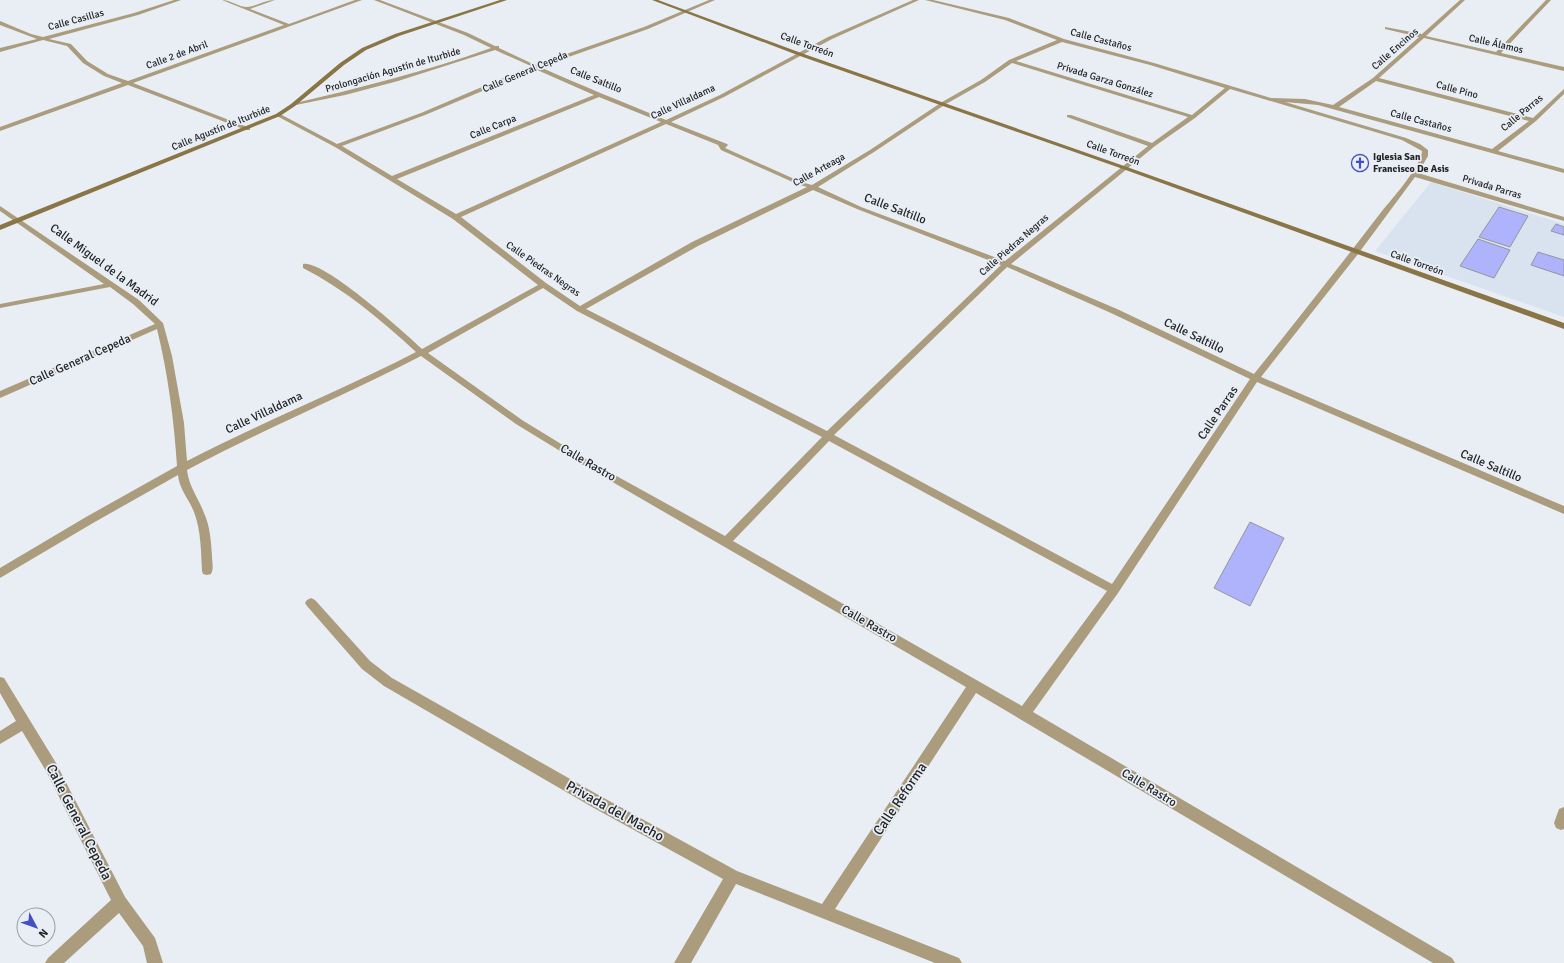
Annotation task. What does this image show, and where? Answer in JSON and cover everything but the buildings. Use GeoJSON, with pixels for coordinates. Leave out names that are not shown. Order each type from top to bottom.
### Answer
{"type":"FeatureCollection","features":[{"type":"Feature","properties":{"kind":"street","name":"Calle Casillas"},"geometry":{"type":"LineString","coordinates":[[0,50],[136,14],[179,0]]}},
{"type":"Feature","properties":{"kind":"street"},"geometry":{"type":"LineString","coordinates":[[224,0],[288,25]]}},
{"type":"Feature","properties":{"kind":"street"},"geometry":{"type":"LineString","coordinates":[[247,8],[273,0]]}},
{"type":"Feature","properties":{"kind":"street","name":"Calle 2 de Abril"},"geometry":{"type":"LineString","coordinates":[[0,129],[360,0]]}},
{"type":"Feature","properties":{"kind":"street","name":"Calle Saltillo"},"geometry":{"type":"LineString","coordinates":[[376,0],[497,47],[566,81],[601,94],[720,144],[723,149],[798,183],[813,187],[859,208],[1006,264],[1114,311],[1255,378],[1564,510]]}},
{"type":"Feature","properties":{"kind":"street","name":"Calle Agustín de Iturbide"},"geometry":{"type":"LineString","coordinates":[[0,228],[248,129],[278,115],[293,105],[342,64],[364,49],[379,42],[435,22],[505,0]]}},
{"type":"Feature","properties":{"kind":"street","name":"Calle Torreón"},"geometry":{"type":"LineString","coordinates":[[654,0],[802,55],[944,103],[1564,326]]}},
{"type":"Feature","properties":{"kind":"street","name":"Calle General Cepeda"},"geometry":{"type":"LineString","coordinates":[[337,146],[423,114],[569,53],[613,40],[646,28],[713,0]]}},
{"type":"Feature","properties":{"kind":"street","name":"Calle Villaldama"},"geometry":{"type":"LineString","coordinates":[[456,217],[585,160],[722,96],[802,55],[830,38],[917,0]]}},
{"type":"Feature","properties":{"kind":"street","name":"Calle Castaños"},"geometry":{"type":"LineString","coordinates":[[926,0],[1007,19],[1062,40],[1404,139]]}},
{"type":"Feature","properties":{"kind":"street","name":"Calle Encinos"},"geometry":{"type":"LineString","coordinates":[[1335,107],[1375,79],[1464,0]]}},
{"type":"Feature","properties":{"kind":"street"},"geometry":{"type":"LineString","coordinates":[[1498,53],[1549,0]]}},
{"type":"Feature","properties":{"kind":"street"},"geometry":{"type":"LineString","coordinates":[[0,22],[29,35],[68,45],[90,65],[106,75],[248,129]]}},
{"type":"Feature","properties":{"kind":"street","name":"Calle Álamos"},"geometry":{"type":"LineString","coordinates":[[1387,28],[1564,69]]}},
{"type":"Feature","properties":{"kind":"street","name":"Calle Arteaga"},"geometry":{"type":"LineString","coordinates":[[580,309],[695,244],[813,187],[872,151],[944,103],[983,81],[1012,61],[1035,50],[1062,40]]}},
{"type":"Feature","properties":{"kind":"street","name":"Prolongación Agustín de Iturbide"},"geometry":{"type":"LineString","coordinates":[[293,105],[387,83],[451,64],[497,47]]}},
{"type":"Feature","properties":{"kind":"street","name":"Privada Garza González"},"geometry":{"type":"LineString","coordinates":[[1012,61],[1193,116]]}},
{"type":"Feature","properties":{"kind":"street","name":"Calle Pino"},"geometry":{"type":"LineString","coordinates":[[1375,79],[1534,120]]}},
{"type":"Feature","properties":{"kind":"street","name":"Calle Piedras Negras"},"geometry":{"type":"LineString","coordinates":[[726,542],[828,436],[1006,264],[1153,145],[1229,88]]}},
{"type":"Feature","properties":{"kind":"street","name":"Calle Parras"},"geometry":{"type":"LineString","coordinates":[[1493,151],[1534,120],[1564,91]]}},
{"type":"Feature","properties":{"kind":"street","name":"Calle Carpa"},"geometry":{"type":"LineString","coordinates":[[393,178],[601,94]]}},
{"type":"Feature","properties":{"kind":"street","name":"Calle Castaños"},"geometry":{"type":"LineString","coordinates":[[1271,100],[1305,101],[1335,107],[1564,171]]}},
{"type":"Feature","properties":{"kind":"street","name":"Calle Piedras Negras"},"geometry":{"type":"LineString","coordinates":[[278,115],[393,178],[456,217],[543,285],[580,309],[828,436],[1114,590]]}},
{"type":"Feature","properties":{"kind":"street"},"geometry":{"type":"LineString","coordinates":[[1069,116],[1153,145]]}},
{"type":"Feature","properties":{"kind":"street","name":"Calle Parras"},"geometry":{"type":"LineString","coordinates":[[1024,714],[1114,590],[1255,378],[1355,252],[1414,174],[1425,156],[1425,150],[1404,139]]}},
{"type":"Feature","properties":{"kind":"street","name":"Privada Parras"},"geometry":{"type":"LineString","coordinates":[[1414,174],[1564,220]]}},
{"type":"Feature","properties":{"kind":"street","name":"Calle Miguel de la Madrid"},"geometry":{"type":"LineString","coordinates":[[0,208],[20,220],[136,302],[160,325],[168,356],[179,422],[183,479],[185,488],[199,512],[204,529],[207,571]]}},
{"type":"Feature","properties":{"kind":"street","name":"Calle Rastro"},"geometry":{"type":"LineString","coordinates":[[306,266],[329,278],[354,295],[384,318],[422,352],[471,389],[519,422],[581,460],[1024,714],[1447,963]]}},
{"type":"Feature","properties":{"kind":"street"},"geometry":{"type":"LineString","coordinates":[[0,306],[110,285]]}},
{"type":"Feature","properties":{"kind":"street","name":"Calle Villaldama"},"geometry":{"type":"LineString","coordinates":[[0,574],[104,511],[243,436],[377,375],[422,352],[543,285]]}},
{"type":"Feature","properties":{"kind":"street","name":"Calle General Cepeda"},"geometry":{"type":"LineString","coordinates":[[0,395],[160,325]]}},
{"type":"Feature","properties":{"kind":"street","name":"Privada del Macho"},"geometry":{"type":"LineString","coordinates":[[311,603],[366,664],[388,682],[590,798],[733,876],[954,963]]}},
{"type":"Feature","properties":{"kind":"street","name":"Calle General Cepeda"},"geometry":{"type":"LineString","coordinates":[[0,682],[51,767],[120,902],[150,943],[155,963]]}},
{"type":"Feature","properties":{"kind":"street","name":"Calle Reforma"},"geometry":{"type":"LineString","coordinates":[[824,912],[974,685]]}},
{"type":"Feature","properties":{"kind":"street"},"geometry":{"type":"LineString","coordinates":[[0,738],[25,722]]}},
{"type":"Feature","properties":{"kind":"street"},"geometry":{"type":"LineString","coordinates":[[682,963],[733,876]]}},
{"type":"Feature","properties":{"kind":"street"},"geometry":{"type":"LineString","coordinates":[[53,963],[120,902]]}},
{"type":"Feature","properties":{"kind":"shaded area"},"geometry":{"type":"Polygon","coordinates":[[[1431,182],[1564,224],[1564,317],[1375,251],[1431,182]]]}},
{"type":"Feature","properties":{"kind":"place","name":"Iglesia San Francisco De Asis"},"geometry":{"type":"Point","coordinates":[1360,163]}}]}
